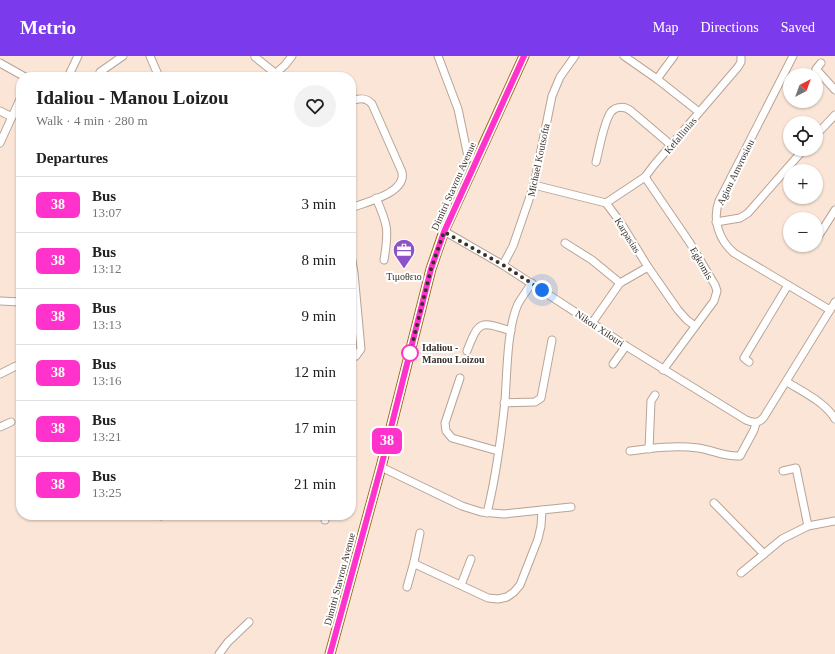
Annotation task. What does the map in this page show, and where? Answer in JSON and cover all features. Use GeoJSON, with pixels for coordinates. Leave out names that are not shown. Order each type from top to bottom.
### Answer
{"type":"FeatureCollection","features":[{"type":"Feature","properties":{"kind":"main road","name":"Dimitri Stavrou Avenue"},"geometry":{"type":"LineString","coordinates":[[330,654],[381,467],[431,269],[444,232],[524,56]]}},
{"type":"Feature","properties":{"kind":"street"},"geometry":{"type":"LineString","coordinates":[[70,72],[78,56]]}},
{"type":"Feature","properties":{"kind":"street"},"geometry":{"type":"LineString","coordinates":[[100,72],[123,56]]}},
{"type":"Feature","properties":{"kind":"street"},"geometry":{"type":"LineString","coordinates":[[150,56],[157,72]]}},
{"type":"Feature","properties":{"kind":"street"},"geometry":{"type":"LineString","coordinates":[[280,72],[292,56]]}},
{"type":"Feature","properties":{"kind":"street"},"geometry":{"type":"LineString","coordinates":[[438,56],[458,109],[467,152],[470,157],[476,160]]}},
{"type":"Feature","properties":{"kind":"street","name":"Michael Koutsofta"},"geometry":{"type":"LineString","coordinates":[[503,265],[514,246],[534,184],[552,96],[560,77],[575,56]]}},
{"type":"Feature","properties":{"kind":"street"},"geometry":{"type":"LineString","coordinates":[[624,56],[699,112]]}},
{"type":"Feature","properties":{"kind":"street"},"geometry":{"type":"LineString","coordinates":[[656,79],[674,56]]}},
{"type":"Feature","properties":{"kind":"street","name":"Kefallinias"},"geometry":{"type":"LineString","coordinates":[[606,203],[645,177],[738,66],[741,62],[741,56]]}},
{"type":"Feature","properties":{"kind":"street","name":"Agiou Amvrosiou"},"geometry":{"type":"LineString","coordinates":[[716,222],[716,211],[722,196],[793,56]]}},
{"type":"Feature","properties":{"kind":"street"},"geometry":{"type":"LineString","coordinates":[[255,58],[274,72]]}},
{"type":"Feature","properties":{"kind":"street"},"geometry":{"type":"LineString","coordinates":[[0,63],[16,72]]}},
{"type":"Feature","properties":{"kind":"street"},"geometry":{"type":"LineString","coordinates":[[821,63],[816,69],[835,90]]}},
{"type":"Feature","properties":{"kind":"street"},"geometry":{"type":"LineString","coordinates":[[356,100],[362,98],[372,104],[402,174],[402,181],[396,189],[356,206]]}},
{"type":"Feature","properties":{"kind":"street"},"geometry":{"type":"LineString","coordinates":[[0,143],[16,108]]}},
{"type":"Feature","properties":{"kind":"street"},"geometry":{"type":"LineString","coordinates":[[596,162],[608,118],[613,110],[619,108],[625,108],[631,111],[671,145]]}},
{"type":"Feature","properties":{"kind":"street"},"geometry":{"type":"LineString","coordinates":[[0,111],[12,117]]}},
{"type":"Feature","properties":{"kind":"street"},"geometry":{"type":"LineString","coordinates":[[823,128],[835,115]]}},
{"type":"Feature","properties":{"kind":"street"},"geometry":{"type":"LineString","coordinates":[[798,156],[748,213],[734,220],[716,222],[720,235],[731,250],[830,310]]}},
{"type":"Feature","properties":{"kind":"street","name":"Egkomis"},"geometry":{"type":"LineString","coordinates":[[645,177],[690,243],[716,288],[714,301],[663,370]]}},
{"type":"Feature","properties":{"kind":"street"},"geometry":{"type":"LineString","coordinates":[[534,184],[606,203]]}},
{"type":"Feature","properties":{"kind":"street"},"geometry":{"type":"LineString","coordinates":[[376,198],[386,222],[388,239],[384,260]]}},
{"type":"Feature","properties":{"kind":"street","name":"Karpasias"},"geometry":{"type":"LineString","coordinates":[[606,203],[621,223],[648,267],[678,310],[695,326]]}},
{"type":"Feature","properties":{"kind":"street"},"geometry":{"type":"LineString","coordinates":[[823,229],[835,210]]}},
{"type":"Feature","properties":{"kind":"street","name":"Nikou Xilouri"},"geometry":{"type":"LineString","coordinates":[[444,232],[532,283],[663,370],[746,420],[756,423]]}},
{"type":"Feature","properties":{"kind":"street"},"geometry":{"type":"LineString","coordinates":[[565,243],[592,260],[620,283]]}},
{"type":"Feature","properties":{"kind":"street"},"geometry":{"type":"LineString","coordinates":[[592,322],[620,283],[648,267]]}},
{"type":"Feature","properties":{"kind":"street"},"geometry":{"type":"LineString","coordinates":[[487,513],[496,475],[511,331],[518,304],[532,283]]}},
{"type":"Feature","properties":{"kind":"street"},"geometry":{"type":"LineString","coordinates":[[749,362],[744,358],[788,285]]}},
{"type":"Feature","properties":{"kind":"street"},"geometry":{"type":"LineString","coordinates":[[356,295],[361,349],[356,356]]}},
{"type":"Feature","properties":{"kind":"street"},"geometry":{"type":"LineString","coordinates":[[0,301],[16,302]]}},
{"type":"Feature","properties":{"kind":"street"},"geometry":{"type":"LineString","coordinates":[[630,451],[665,447],[698,448],[731,457],[740,456],[754,430],[756,423],[761,421],[787,382],[835,302]]}},
{"type":"Feature","properties":{"kind":"street"},"geometry":{"type":"LineString","coordinates":[[467,351],[476,330],[483,325],[491,324],[511,331]]}},
{"type":"Feature","properties":{"kind":"street"},"geometry":{"type":"LineString","coordinates":[[504,402],[535,402],[541,398],[552,340]]}},
{"type":"Feature","properties":{"kind":"street"},"geometry":{"type":"LineString","coordinates":[[613,364],[626,346]]}},
{"type":"Feature","properties":{"kind":"street"},"geometry":{"type":"LineString","coordinates":[[0,374],[16,366]]}},
{"type":"Feature","properties":{"kind":"street"},"geometry":{"type":"LineString","coordinates":[[460,378],[445,423],[446,431],[450,437],[498,451]]}},
{"type":"Feature","properties":{"kind":"street"},"geometry":{"type":"LineString","coordinates":[[787,382],[825,406],[835,419]]}},
{"type":"Feature","properties":{"kind":"street"},"geometry":{"type":"LineString","coordinates":[[649,449],[651,402],[655,395]]}},
{"type":"Feature","properties":{"kind":"street"},"geometry":{"type":"LineString","coordinates":[[831,412],[835,405]]}},
{"type":"Feature","properties":{"kind":"street"},"geometry":{"type":"LineString","coordinates":[[0,427],[11,422]]}},
{"type":"Feature","properties":{"kind":"street"},"geometry":{"type":"LineString","coordinates":[[381,467],[462,506],[487,513],[504,514],[572,507]]}},
{"type":"Feature","properties":{"kind":"street"},"geometry":{"type":"LineString","coordinates":[[783,471],[796,468],[808,526]]}},
{"type":"Feature","properties":{"kind":"street"},"geometry":{"type":"LineString","coordinates":[[714,503],[764,554]]}},
{"type":"Feature","properties":{"kind":"street"},"geometry":{"type":"LineString","coordinates":[[414,562],[417,565],[488,598],[498,599],[507,597],[520,585],[538,539],[542,510]]}},
{"type":"Feature","properties":{"kind":"street"},"geometry":{"type":"LineString","coordinates":[[741,573],[782,539],[808,526],[835,521]]}},
{"type":"Feature","properties":{"kind":"street"},"geometry":{"type":"LineString","coordinates":[[406,587],[414,562],[420,533]]}},
{"type":"Feature","properties":{"kind":"street"},"geometry":{"type":"LineString","coordinates":[[461,585],[471,559]]}},
{"type":"Feature","properties":{"kind":"street"},"geometry":{"type":"LineString","coordinates":[[219,654],[228,642],[249,622]]}},
{"type":"Feature","properties":{"kind":"bus line","name":"38"},"geometry":{"type":"LineString","coordinates":[[330,654],[381,467],[431,269],[444,232],[524,56]]}},
{"type":"Feature","properties":{"kind":"place","name":"Τιμοθειο"},"geometry":{"type":"Point","coordinates":[404,270]}},
{"type":"Feature","properties":{"kind":"place","name":"Idaliou - Manou Loizou"},"geometry":{"type":"Point","coordinates":[410,353]}},
{"type":"Feature","properties":{"kind":"route"},"geometry":{"type":"LineString","coordinates":[[410,353],[431,269],[444,232],[503,265],[542,290]]}}]}
